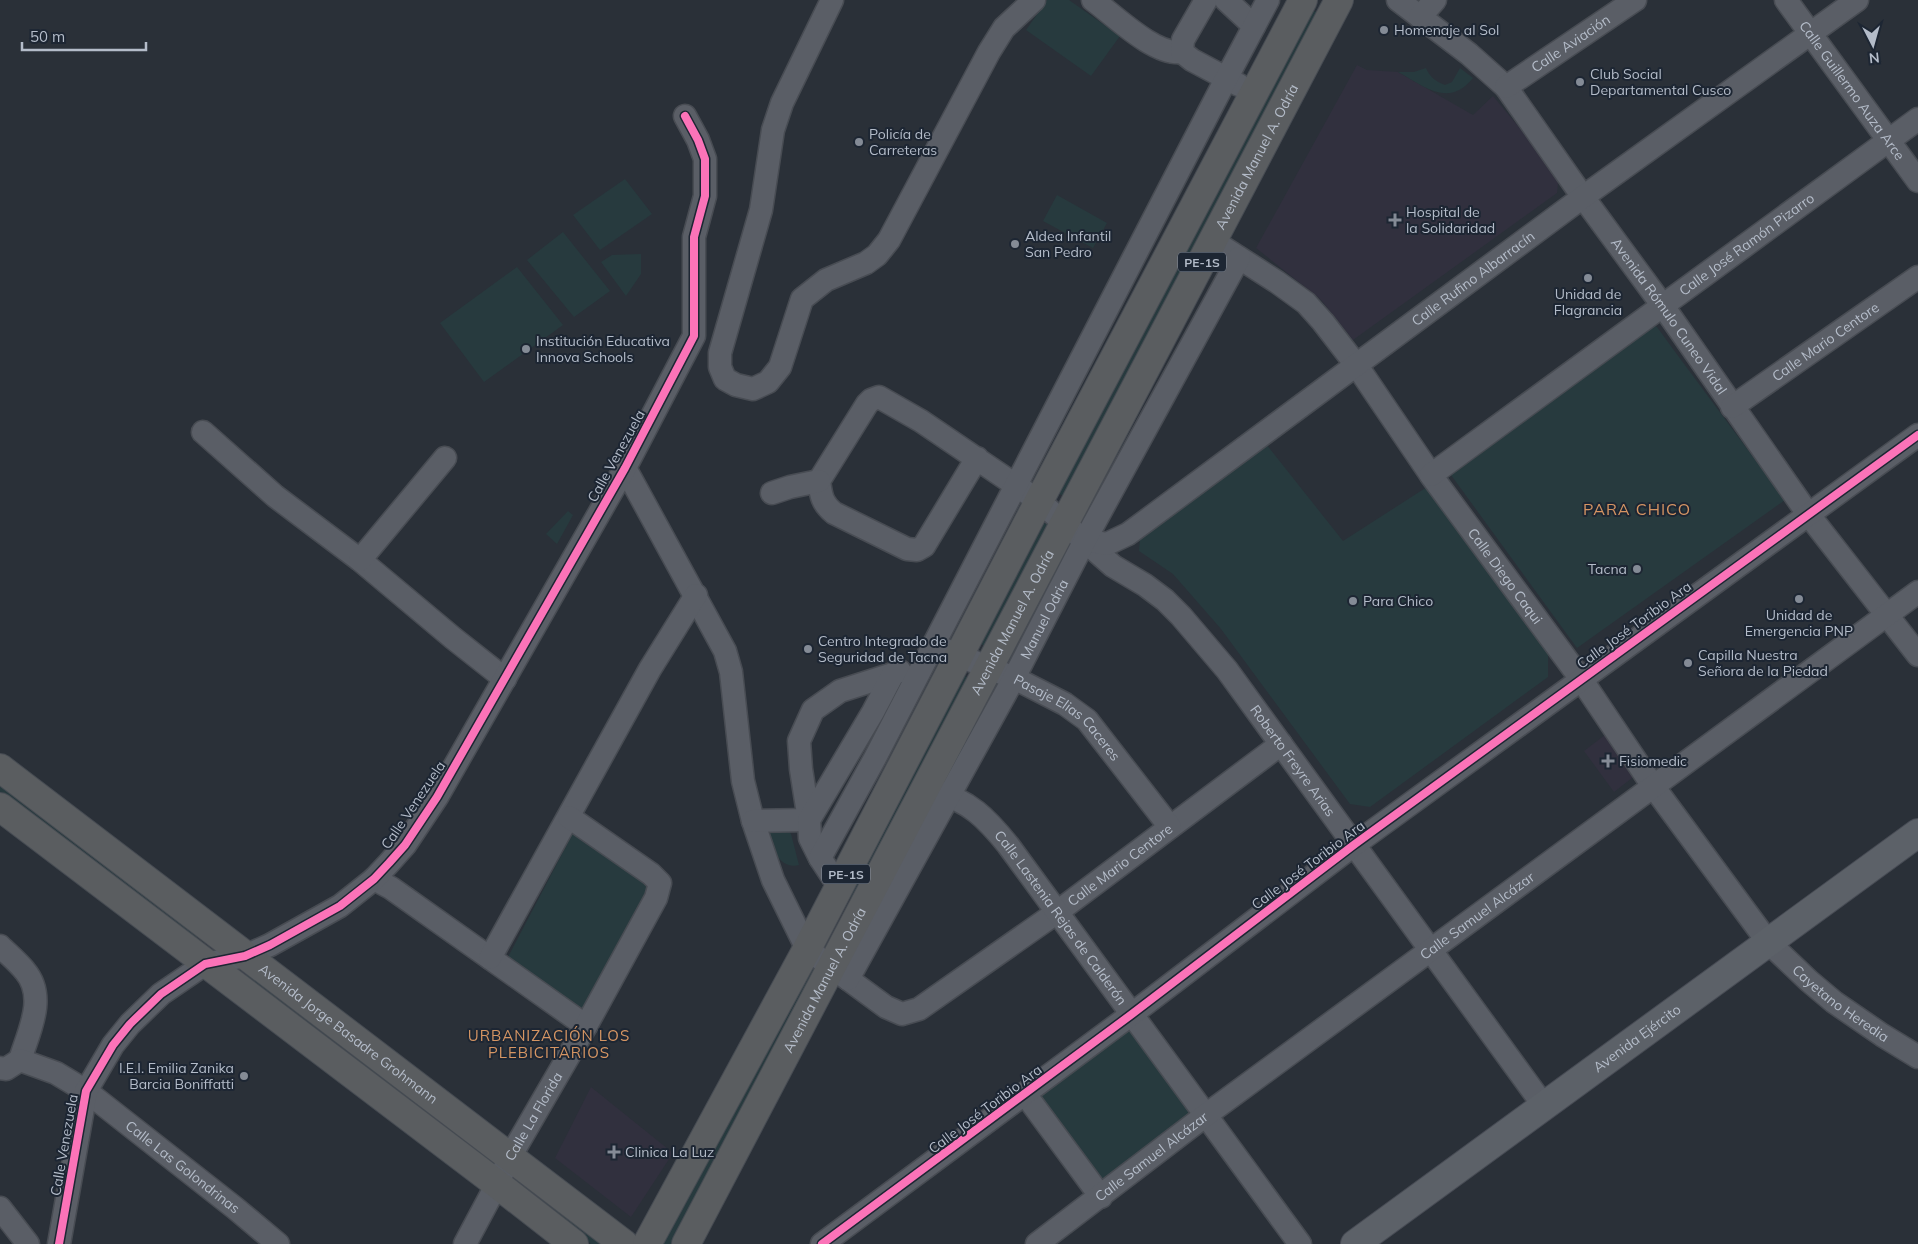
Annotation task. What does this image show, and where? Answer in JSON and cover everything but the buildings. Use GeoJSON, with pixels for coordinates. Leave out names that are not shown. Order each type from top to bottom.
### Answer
{"type":"FeatureCollection","features":[{"type":"Feature","properties":{"kind":"highway","name":"PE-1S"},"geometry":{"type":"LineString","coordinates":[[647,1244],[807,949],[1039,501],[1303,0]]}},
{"type":"Feature","properties":{"kind":"highway","name":"Avenida Manuel A. Odría"},"geometry":{"type":"LineString","coordinates":[[686,1244],[840,973],[937,793],[989,668],[1339,0]]}},
{"type":"Feature","properties":{"kind":"highway","name":"Avenida Jorge Basadre Grohmann"},"geometry":{"type":"LineString","coordinates":[[0,768],[624,1244]]}},
{"type":"Feature","properties":{"kind":"highway"},"geometry":{"type":"LineString","coordinates":[[0,807],[498,1184],[574,1244]]}},
{"type":"Feature","properties":{"kind":"main road","name":"Avenida Ejército"},"geometry":{"type":"LineString","coordinates":[[1355,1244],[1918,833]]}},
{"type":"Feature","properties":{"kind":"street"},"geometry":{"type":"LineString","coordinates":[[832,0],[782,103],[773,130],[761,210],[720,353],[720,367],[725,379],[736,385],[753,388],[768,382],[780,367],[802,299],[826,280],[866,263],[877,255],[889,240],[989,52],[1004,28],[1028,3]]}},
{"type":"Feature","properties":{"kind":"street"},"geometry":{"type":"LineString","coordinates":[[1093,0],[1150,43],[1173,53],[1182,52],[1192,60],[1254,93]]}},
{"type":"Feature","properties":{"kind":"street"},"geometry":{"type":"LineString","coordinates":[[1182,52],[1183,40],[1206,0]]}},
{"type":"Feature","properties":{"kind":"street"},"geometry":{"type":"LineString","coordinates":[[1226,0],[1254,26]]}},
{"type":"Feature","properties":{"kind":"street"},"geometry":{"type":"LineString","coordinates":[[820,858],[933,645],[1268,0]]}},
{"type":"Feature","properties":{"kind":"street","name":"Avenida Rómulo Cuneo Vidal"},"geometry":{"type":"LineString","coordinates":[[1398,0],[1427,8],[1469,54],[1506,87],[1583,197],[1663,306],[1808,514],[1918,655]]}},
{"type":"Feature","properties":{"kind":"street","name":"Calle Aviación"},"geometry":{"type":"LineString","coordinates":[[1506,87],[1636,0]]}},
{"type":"Feature","properties":{"kind":"street","name":"Calle Guillermo Auza Arce"},"geometry":{"type":"LineString","coordinates":[[1786,0],[1918,181]]}},
{"type":"Feature","properties":{"kind":"street","name":"Calle Rufino Albarracín"},"geometry":{"type":"LineString","coordinates":[[1085,540],[1107,544],[1128,534],[1583,197],[1857,0]]}},
{"type":"Feature","properties":{"kind":"street","name":"Calle Venezuela"},"geometry":{"type":"LineString","coordinates":[[64,1241],[86,1091],[113,1045],[130,1024],[161,994],[205,964],[245,956],[270,946],[340,906],[374,879],[405,845],[437,797],[625,468],[694,336],[694,237],[705,196],[704,159],[698,140],[685,116]]}},
{"type":"Feature","properties":{"kind":"street","name":"Calle José Ramón Pizarro"},"geometry":{"type":"LineString","coordinates":[[1431,475],[1918,119]]}},
{"type":"Feature","properties":{"kind":"street","name":"Calle Diego Caqui"},"geometry":{"type":"LineString","coordinates":[[1213,241],[1306,303],[1324,322],[1357,366],[1431,475],[1581,679],[1653,786],[1768,942]]}},
{"type":"Feature","properties":{"kind":"street","name":"Manuel Odria"},"geometry":{"type":"LineString","coordinates":[[937,793],[1014,678],[1085,540],[1239,258]]}},
{"type":"Feature","properties":{"kind":"street","name":"Calle Mario Centore"},"geometry":{"type":"LineString","coordinates":[[1732,407],[1918,277]]}},
{"type":"Feature","properties":{"kind":"street","name":"Roberto Freyre Arias"},"geometry":{"type":"LineString","coordinates":[[819,481],[867,404],[874,398],[879,397],[921,421],[1016,484],[1039,501],[1113,566],[1145,585],[1165,600],[1182,616],[1228,670],[1544,1106]]}},
{"type":"Feature","properties":{"kind":"street"},"geometry":{"type":"LineString","coordinates":[[202,432],[275,496],[360,560],[505,679]]}},
{"type":"Feature","properties":{"kind":"street","name":"Calle José Toribio Ara"},"geometry":{"type":"LineString","coordinates":[[824,1243],[1132,1014],[1355,844],[1918,435]]}},
{"type":"Feature","properties":{"kind":"street"},"geometry":{"type":"LineString","coordinates":[[360,560],[445,458]]}},
{"type":"Feature","properties":{"kind":"street"},"geometry":{"type":"LineString","coordinates":[[772,493],[819,481],[825,505],[834,513],[907,549],[917,550],[924,546],[977,458]]}},
{"type":"Feature","properties":{"kind":"street"},"geometry":{"type":"LineString","coordinates":[[625,468],[725,651],[731,672],[743,781],[753,821],[773,880],[807,949]]}},
{"type":"Feature","properties":{"kind":"street","name":"Calle Samuel Alcázar"},"geometry":{"type":"LineString","coordinates":[[1037,1244],[1206,1115],[1430,949],[1918,592]]}},
{"type":"Feature","properties":{"kind":"street"},"geometry":{"type":"LineString","coordinates":[[490,958],[650,669],[696,595]]}},
{"type":"Feature","properties":{"kind":"street","name":"Pasaje Elias Caceres"},"geometry":{"type":"LineString","coordinates":[[933,645],[1014,678],[1065,704],[1087,720],[1170,827]]}},
{"type":"Feature","properties":{"kind":"street"},"geometry":{"type":"LineString","coordinates":[[839,887],[820,858],[810,838],[799,741],[813,710],[840,690],[923,664]]}},
{"type":"Feature","properties":{"kind":"street"},"geometry":{"type":"LineString","coordinates":[[809,820],[873,712],[893,674]]}},
{"type":"Feature","properties":{"kind":"street","name":"Calle Mario Centore"},"geometry":{"type":"LineString","coordinates":[[807,949],[886,1007],[902,1014],[919,1009],[1056,913],[1282,744]]}},
{"type":"Feature","properties":{"kind":"street","name":"Calle Lastenia Rejas de Calderón"},"geometry":{"type":"LineString","coordinates":[[937,793],[966,803],[996,830],[1300,1244]]}},
{"type":"Feature","properties":{"kind":"street","name":"Calle La Florida"},"geometry":{"type":"LineString","coordinates":[[465,1244],[498,1184],[510,1157],[586,1026],[656,898],[660,883],[651,874],[569,817]]}},
{"type":"Feature","properties":{"kind":"street"},"geometry":{"type":"LineString","coordinates":[[753,821],[809,820]]}},
{"type":"Feature","properties":{"kind":"street"},"geometry":{"type":"LineString","coordinates":[[374,879],[391,888],[586,1026]]}},
{"type":"Feature","properties":{"kind":"street","name":"Cayetano Heredia"},"geometry":{"type":"LineString","coordinates":[[1768,942],[1834,1002],[1918,1057]]}},
{"type":"Feature","properties":{"kind":"street"},"geometry":{"type":"LineString","coordinates":[[0,946],[26,971],[33,983],[36,996],[36,1013],[10,1064]]}},
{"type":"Feature","properties":{"kind":"street","name":"Calle Las Golondrinas"},"geometry":{"type":"LineString","coordinates":[[10,1064],[56,1073],[86,1091],[278,1244]]}},
{"type":"Feature","properties":{"kind":"street"},"geometry":{"type":"LineString","coordinates":[[1025,1094],[1100,1197]]}},
{"type":"Feature","properties":{"kind":"street"},"geometry":{"type":"LineString","coordinates":[[0,1208],[28,1244]]}},
{"type":"Feature","properties":{"kind":"shaded area","name":"Hospital de la Solidaridad"},"geometry":{"type":"Polygon","coordinates":[[[1357,65],[1367,70],[1398,72],[1473,115],[1493,96],[1559,175],[1557,193],[1353,340],[1321,300],[1256,248],[1357,65]]]}},
{"type":"Feature","properties":{"kind":"shaded area","name":"Fisiomedic"},"geometry":{"type":"Polygon","coordinates":[[[1605,735],[1633,772],[1632,778],[1614,792],[1584,751],[1605,735]]]}},
{"type":"Feature","properties":{"kind":"shaded area","name":"Clinica La Luz"},"geometry":{"type":"Polygon","coordinates":[[[591,1087],[673,1153],[631,1217],[555,1158],[591,1087]]]}},
{"type":"Feature","properties":{"kind":"green space"},"geometry":{"type":"Polygon","coordinates":[[[1047,0],[1069,0],[1120,36],[1091,76],[1026,30],[1047,0]]]}},
{"type":"Feature","properties":{"kind":"green space"},"geometry":{"type":"Polygon","coordinates":[[[1315,11],[1321,16],[1064,497],[1057,492],[1304,13],[1315,11]]]}},
{"type":"Feature","properties":{"kind":"green space"},"geometry":{"type":"Polygon","coordinates":[[[1426,68],[1433,78],[1445,85],[1452,82],[1460,68],[1473,78],[1464,87],[1455,92],[1446,93],[1427,88],[1398,72],[1414,72],[1426,68]]]}},
{"type":"Feature","properties":{"kind":"green space"},"geometry":{"type":"Polygon","coordinates":[[[625,179],[652,214],[600,250],[573,215],[625,179]]]}},
{"type":"Feature","properties":{"kind":"green space"},"geometry":{"type":"Polygon","coordinates":[[[1057,195],[1107,223],[1093,248],[1043,221],[1057,195]]]}},
{"type":"Feature","properties":{"kind":"green space"},"geometry":{"type":"Polygon","coordinates":[[[563,232],[610,291],[574,317],[527,260],[563,232]]]}},
{"type":"Feature","properties":{"kind":"green space"},"geometry":{"type":"Polygon","coordinates":[[[641,254],[641,274],[626,296],[601,262],[612,255],[641,254]]]}},
{"type":"Feature","properties":{"kind":"green space"},"geometry":{"type":"Polygon","coordinates":[[[517,267],[563,325],[484,382],[440,323],[517,267]]]}},
{"type":"Feature","properties":{"kind":"green space"},"geometry":{"type":"Polygon","coordinates":[[[1654,326],[1657,327],[1785,500],[1577,648],[1451,475],[1654,326]]]}},
{"type":"Feature","properties":{"kind":"green space","name":"Para Chico"},"geometry":{"type":"Polygon","coordinates":[[[1266,444],[1343,541],[1427,487],[1548,654],[1548,677],[1370,807],[1350,804],[1221,629],[1173,574],[1139,551],[1140,539],[1266,444]]]}},
{"type":"Feature","properties":{"kind":"green space"},"geometry":{"type":"Polygon","coordinates":[[[568,511],[573,515],[557,544],[546,534],[568,511]]]}},
{"type":"Feature","properties":{"kind":"green space"},"geometry":{"type":"Polygon","coordinates":[[[1039,522],[1047,524],[1049,529],[985,646],[977,642],[1039,522]]]}},
{"type":"Feature","properties":{"kind":"green space"},"geometry":{"type":"Polygon","coordinates":[[[957,674],[968,677],[969,682],[858,900],[847,896],[957,674]]]}},
{"type":"Feature","properties":{"kind":"green space"},"geometry":{"type":"Polygon","coordinates":[[[0,782],[196,932],[197,938],[189,940],[0,798],[0,782]]]}},
{"type":"Feature","properties":{"kind":"green space"},"geometry":{"type":"Polygon","coordinates":[[[783,826],[791,834],[799,865],[792,866],[780,860],[770,841],[770,828],[783,826]]]}},
{"type":"Feature","properties":{"kind":"green space"},"geometry":{"type":"Polygon","coordinates":[[[574,831],[650,884],[581,1012],[508,957],[574,831]]]}},
{"type":"Feature","properties":{"kind":"green space"},"geometry":{"type":"Polygon","coordinates":[[[806,965],[818,971],[678,1244],[662,1244],[806,965]]]}},
{"type":"Feature","properties":{"kind":"green space"},"geometry":{"type":"Polygon","coordinates":[[[252,972],[490,1158],[486,1164],[244,980],[246,974],[252,972]]]}},
{"type":"Feature","properties":{"kind":"green space"},"geometry":{"type":"Polygon","coordinates":[[[1130,1028],[1195,1113],[1101,1186],[1039,1097],[1130,1028]]]}},
{"type":"Feature","properties":{"kind":"green space"},"geometry":{"type":"Polygon","coordinates":[[[512,1172],[609,1244],[591,1244],[511,1183],[512,1172]]]}},
{"type":"Feature","properties":{"kind":"cycle path"},"geometry":{"type":"LineString","coordinates":[[59,1244],[86,1091],[113,1045],[130,1024],[161,994],[205,964],[245,956],[270,945],[340,906],[374,879],[405,845],[437,797],[625,468],[694,336],[694,237],[705,196],[705,159],[698,140],[685,116]]}},
{"type":"Feature","properties":{"kind":"cycle path"},"geometry":{"type":"LineString","coordinates":[[822,1244],[1132,1014],[1355,844],[1918,435]]}},
{"type":"Feature","properties":{"kind":"place","name":"Homenaje al Sol"},"geometry":{"type":"Point","coordinates":[1384,30]}},
{"type":"Feature","properties":{"kind":"place","name":"Club Social Departamental Cusco"},"geometry":{"type":"Point","coordinates":[1580,82]}},
{"type":"Feature","properties":{"kind":"place","name":"Policía de Carreteras"},"geometry":{"type":"Point","coordinates":[859,142]}},
{"type":"Feature","properties":{"kind":"place","name":"Hospital de la Solidaridad"},"geometry":{"type":"Point","coordinates":[1395,220]}},
{"type":"Feature","properties":{"kind":"place","name":"Aldea Infantil San Pedro"},"geometry":{"type":"Point","coordinates":[1015,244]}},
{"type":"Feature","properties":{"kind":"place","name":"Unidad de Flagrancia"},"geometry":{"type":"Point","coordinates":[1588,278]}},
{"type":"Feature","properties":{"kind":"place","name":"Institución Educativa Innova Schools"},"geometry":{"type":"Point","coordinates":[526,349]}},
{"type":"Feature","properties":{"kind":"place","name":"Tacna"},"geometry":{"type":"Point","coordinates":[1637,569]}},
{"type":"Feature","properties":{"kind":"place","name":"Unidad de Emergencia PNP"},"geometry":{"type":"Point","coordinates":[1799,599]}},
{"type":"Feature","properties":{"kind":"place","name":"Para Chico"},"geometry":{"type":"Point","coordinates":[1353,601]}},
{"type":"Feature","properties":{"kind":"place","name":"Centro Integrado de Seguridad de Tacna"},"geometry":{"type":"Point","coordinates":[808,649]}},
{"type":"Feature","properties":{"kind":"place","name":"Capilla Nuestra Señora de la Piedad"},"geometry":{"type":"Point","coordinates":[1688,663]}},
{"type":"Feature","properties":{"kind":"place","name":"Fisiomedic"},"geometry":{"type":"Point","coordinates":[1608,761]}},
{"type":"Feature","properties":{"kind":"place","name":"I.E.I. Emilia Zanika Barcia Boniffatti"},"geometry":{"type":"Point","coordinates":[244,1076]}},
{"type":"Feature","properties":{"kind":"place","name":"Clinica La Luz"},"geometry":{"type":"Point","coordinates":[614,1152]}},
{"type":"Feature","properties":{"kind":"district","name":"PARA CHICO"},"geometry":{"type":"Point","coordinates":[1637,509]}},
{"type":"Feature","properties":{"kind":"district","name":"URBANIZACIÓN LOS PLEBICITARIOS"},"geometry":{"type":"Point","coordinates":[549,1044]}}]}
